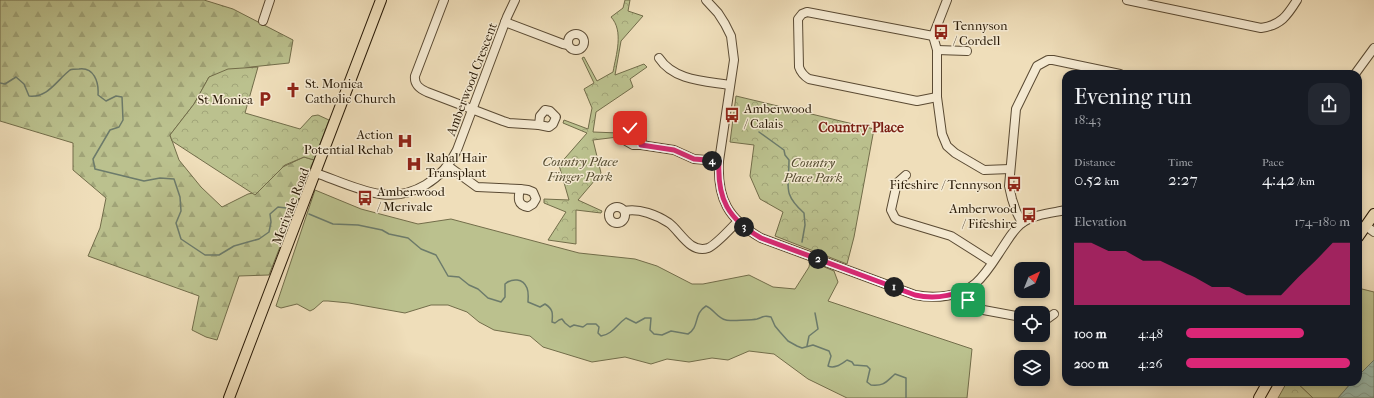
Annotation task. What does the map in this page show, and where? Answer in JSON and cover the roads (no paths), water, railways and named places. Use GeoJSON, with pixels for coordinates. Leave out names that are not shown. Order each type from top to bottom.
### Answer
{"type":"FeatureCollection","features":[{"type":"Feature","properties":{"kind":"main road","name":"Merivale Road"},"geometry":{"type":"LineString","coordinates":[[230,398],[381,0]]}},
{"type":"Feature","properties":{"kind":"main road"},"geometry":{"type":"LineString","coordinates":[[1370,229],[1374,214]]}},
{"type":"Feature","properties":{"kind":"main road"},"geometry":{"type":"LineString","coordinates":[[1259,398],[1266,386]]}},
{"type":"Feature","properties":{"kind":"street"},"geometry":{"type":"LineString","coordinates":[[262,21],[270,0]]}},
{"type":"Feature","properties":{"kind":"street"},"geometry":{"type":"LineString","coordinates":[[444,0],[414,80],[420,89],[509,123],[539,125]]}},
{"type":"Feature","properties":{"kind":"street","name":"Amberwood Crescent"},"geometry":{"type":"LineString","coordinates":[[316,173],[382,194],[407,193],[420,189],[430,183],[448,166],[457,150],[505,22],[515,0]]}},
{"type":"Feature","properties":{"kind":"street"},"geometry":{"type":"LineString","coordinates":[[706,0],[726,24],[730,36],[734,60],[719,161],[718,175],[723,200],[738,222],[761,238],[915,295],[927,298],[940,297],[963,291],[975,284],[1022,222],[1034,216],[1062,211]]}},
{"type":"Feature","properties":{"kind":"street"},"geometry":{"type":"LineString","coordinates":[[947,0],[933,36],[937,50],[937,97],[942,134],[947,146],[955,153],[984,170],[1010,169]]}},
{"type":"Feature","properties":{"kind":"street"},"geometry":{"type":"LineString","coordinates":[[1127,0],[1261,28],[1272,26],[1281,22],[1297,0]]}},
{"type":"Feature","properties":{"kind":"street"},"geometry":{"type":"LineString","coordinates":[[933,36],[807,12],[802,14],[798,19],[799,67],[800,72],[806,77],[917,101],[937,97]]}},
{"type":"Feature","properties":{"kind":"street"},"geometry":{"type":"LineString","coordinates":[[505,22],[568,45]]}},
{"type":"Feature","properties":{"kind":"street"},"geometry":{"type":"LineString","coordinates":[[1358,70],[1374,48]]}},
{"type":"Feature","properties":{"kind":"street"},"geometry":{"type":"LineString","coordinates":[[937,50],[967,51]]}},
{"type":"Feature","properties":{"kind":"street"},"geometry":{"type":"LineString","coordinates":[[659,58],[663,66],[689,79],[730,85]]}},
{"type":"Feature","properties":{"kind":"street"},"geometry":{"type":"LineString","coordinates":[[1022,222],[1012,199],[1010,169],[1016,108],[1037,66],[1048,60],[1053,60],[1101,70]]}},
{"type":"Feature","properties":{"kind":"street"},"geometry":{"type":"LineString","coordinates":[[641,145],[674,150],[694,159],[719,161]]}},
{"type":"Feature","properties":{"kind":"street"},"geometry":{"type":"LineString","coordinates":[[448,166],[477,187],[520,189]]}},
{"type":"Feature","properties":{"kind":"street"},"geometry":{"type":"LineString","coordinates":[[906,176],[897,183],[891,210],[895,218],[951,236],[992,262]]}},
{"type":"Feature","properties":{"kind":"street"},"geometry":{"type":"LineString","coordinates":[[625,211],[651,214],[658,217],[670,224],[690,245],[702,249],[712,245],[738,222]]}},
{"type":"Feature","properties":{"kind":"street"},"geometry":{"type":"LineString","coordinates":[[963,291],[968,300],[978,309],[1014,316]]}},
{"type":"Feature","properties":{"kind":"street"},"geometry":{"type":"LineString","coordinates":[[1050,316],[1054,314]]}},
{"type":"Feature","properties":{"kind":"water"},"geometry":{"type":"Polygon","coordinates":[[[1374,360],[1374,398],[1338,398],[1348,386],[1362,386],[1362,372],[1374,360]]]}},
{"type":"Feature","properties":{"kind":"waterway"},"geometry":{"type":"LineString","coordinates":[[0,83],[5,84],[16,77],[24,84],[29,96],[36,96],[52,88],[70,70],[84,69],[92,73],[98,85],[98,95],[106,101],[116,96],[122,97],[123,120],[119,127],[110,130],[93,159],[95,169],[144,181],[160,178],[174,179],[180,197],[181,211],[176,223],[181,239],[205,255],[219,255],[234,246],[259,239],[269,232],[271,222],[270,214],[278,207],[286,208]]}},
{"type":"Feature","properties":{"kind":"waterway"},"geometry":{"type":"LineString","coordinates":[[759,132],[784,150],[785,155],[789,160],[788,189],[792,200],[804,213],[805,225],[802,242]]}},
{"type":"Feature","properties":{"kind":"waterway"},"geometry":{"type":"LineString","coordinates":[[309,214],[333,224],[358,225],[382,230],[389,234],[408,238],[421,249],[436,255],[448,276],[459,277],[469,285],[478,289],[488,298],[501,302],[505,297],[505,284],[514,280],[523,282],[527,288],[528,302],[540,307],[545,304],[550,308],[552,322],[555,323],[562,319],[570,327],[574,325],[583,327],[587,324],[596,324],[599,327],[598,333],[601,336],[612,331],[626,318],[636,323],[645,318],[651,318],[650,330],[654,334],[662,335],[671,331],[688,334],[694,328],[699,313],[706,306],[726,320],[751,320],[765,316],[771,317],[775,326],[788,341],[802,348],[813,345],[829,351],[831,356],[828,366],[836,366],[847,360],[852,362],[854,365],[867,366],[870,369],[867,382],[871,385],[879,385],[884,383],[895,374],[906,378],[906,398]]}},
{"type":"Feature","properties":{"kind":"waterway"},"geometry":{"type":"LineString","coordinates":[[807,346],[809,336],[818,329],[815,313]]}},
{"type":"Feature","properties":{"kind":"place","name":"Tennyson / Cordell"},"geometry":{"type":"Point","coordinates":[941,32]}},
{"type":"Feature","properties":{"kind":"place","name":"St. Monica Catholic Church"},"geometry":{"type":"Point","coordinates":[293,90]}},
{"type":"Feature","properties":{"kind":"place","name":"St Monica"},"geometry":{"type":"Point","coordinates":[265,99]}},
{"type":"Feature","properties":{"kind":"place","name":"Amberwood / Calais"},"geometry":{"type":"Point","coordinates":[732,115]}},
{"type":"Feature","properties":{"kind":"place","name":"Action Potential Rehab"},"geometry":{"type":"Point","coordinates":[405,141]}},
{"type":"Feature","properties":{"kind":"place","name":"Rahal Hair Transplant"},"geometry":{"type":"Point","coordinates":[414,164]}},
{"type":"Feature","properties":{"kind":"place","name":"Fifeshire / Tennyson"},"geometry":{"type":"Point","coordinates":[1014,184]}},
{"type":"Feature","properties":{"kind":"place","name":"Amberwood / Merivale"},"geometry":{"type":"Point","coordinates":[365,198]}},
{"type":"Feature","properties":{"kind":"place","name":"Amberwood / Fifeshire"},"geometry":{"type":"Point","coordinates":[1029,215]}},
{"type":"Feature","properties":{"kind":"district","name":"Country Place"},"geometry":{"type":"Point","coordinates":[861,127]}},
{"type":"Feature","properties":{"kind":"park label","name":"Country Place Finger Park"},"geometry":{"type":"Point","coordinates":[580,168]}},
{"type":"Feature","properties":{"kind":"park label","name":"Country Place Park"},"geometry":{"type":"Point","coordinates":[813,170]}}]}
